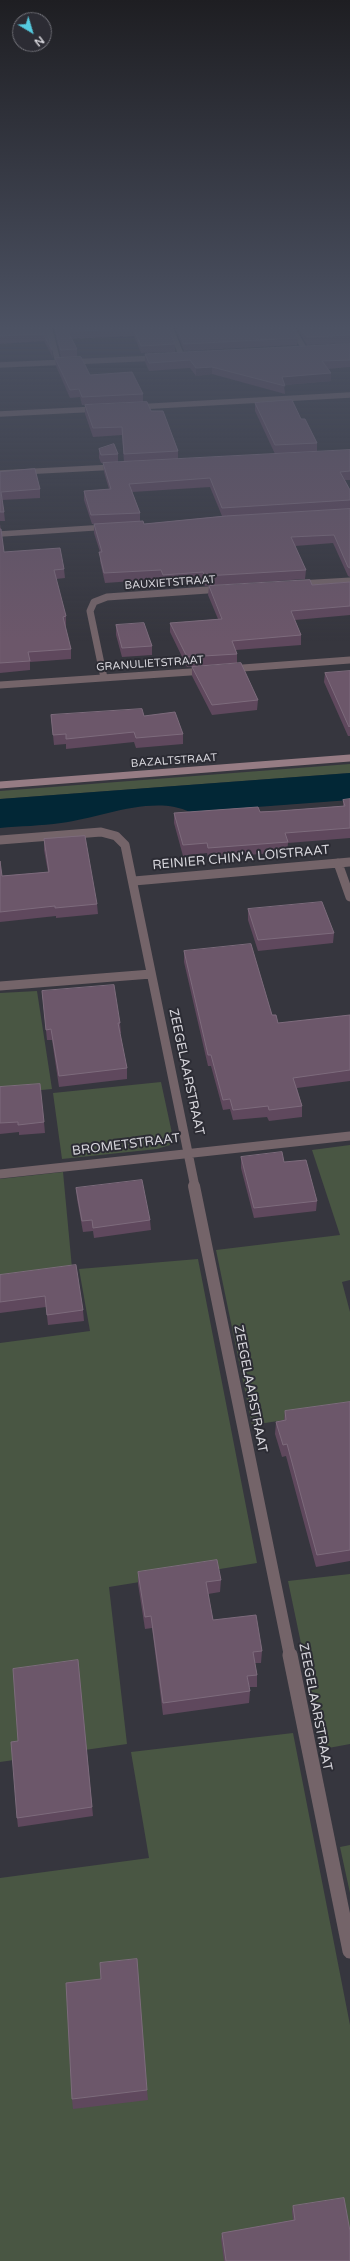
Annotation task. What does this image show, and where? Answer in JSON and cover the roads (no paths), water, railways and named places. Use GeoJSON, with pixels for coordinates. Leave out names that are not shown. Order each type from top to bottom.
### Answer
{"type":"FeatureCollection","features":[{"type":"Feature","properties":{"kind":"street"},"geometry":{"type":"LineString","coordinates":[[0,473],[119,467]]}},
{"type":"Feature","properties":{"kind":"street"},"geometry":{"type":"LineString","coordinates":[[0,534],[119,526]]}},
{"type":"Feature","properties":{"kind":"street"},"geometry":{"type":"LineString","coordinates":[[287,585],[350,581]]}},
{"type":"Feature","properties":{"kind":"street","name":"BAUXIETSTRAAT"},"geometry":{"type":"LineString","coordinates":[[104,678],[90,611],[94,602],[107,597],[232,589]]}},
{"type":"Feature","properties":{"kind":"street","name":"GRANULIETSTRAAT"},"geometry":{"type":"LineString","coordinates":[[223,670],[350,660]]}},
{"type":"Feature","properties":{"kind":"street","name":"GRANULIETSTRAAT"},"geometry":{"type":"LineString","coordinates":[[0,685],[215,670]]}},
{"type":"Feature","properties":{"kind":"street","name":"BAZALTSTRAAT"},"geometry":{"type":"LineString","coordinates":[[0,785],[350,758]]}},
{"type":"Feature","properties":{"kind":"street","name":"ZEEGELAARSTRAAT"},"geometry":{"type":"LineString","coordinates":[[0,840],[101,832],[116,836],[125,845],[134,881],[151,974],[350,1951]]}},
{"type":"Feature","properties":{"kind":"street","name":"REINIER CHIN'A LOISTRAAT"},"geometry":{"type":"LineString","coordinates":[[134,881],[350,862]]}},
{"type":"Feature","properties":{"kind":"street"},"geometry":{"type":"LineString","coordinates":[[338,863],[350,897]]}},
{"type":"Feature","properties":{"kind":"street"},"geometry":{"type":"LineString","coordinates":[[0,986],[151,974]]}},
{"type":"Feature","properties":{"kind":"street","name":"BROMETSTRAAT"},"geometry":{"type":"LineString","coordinates":[[0,1174],[188,1152],[350,1136]]}},
{"type":"Feature","properties":{"kind":"water"},"geometry":{"type":"Polygon","coordinates":[[[350,773],[350,800],[190,812],[175,807],[160,805],[143,806],[61,823],[0,828],[0,799],[350,773]]]}}]}
